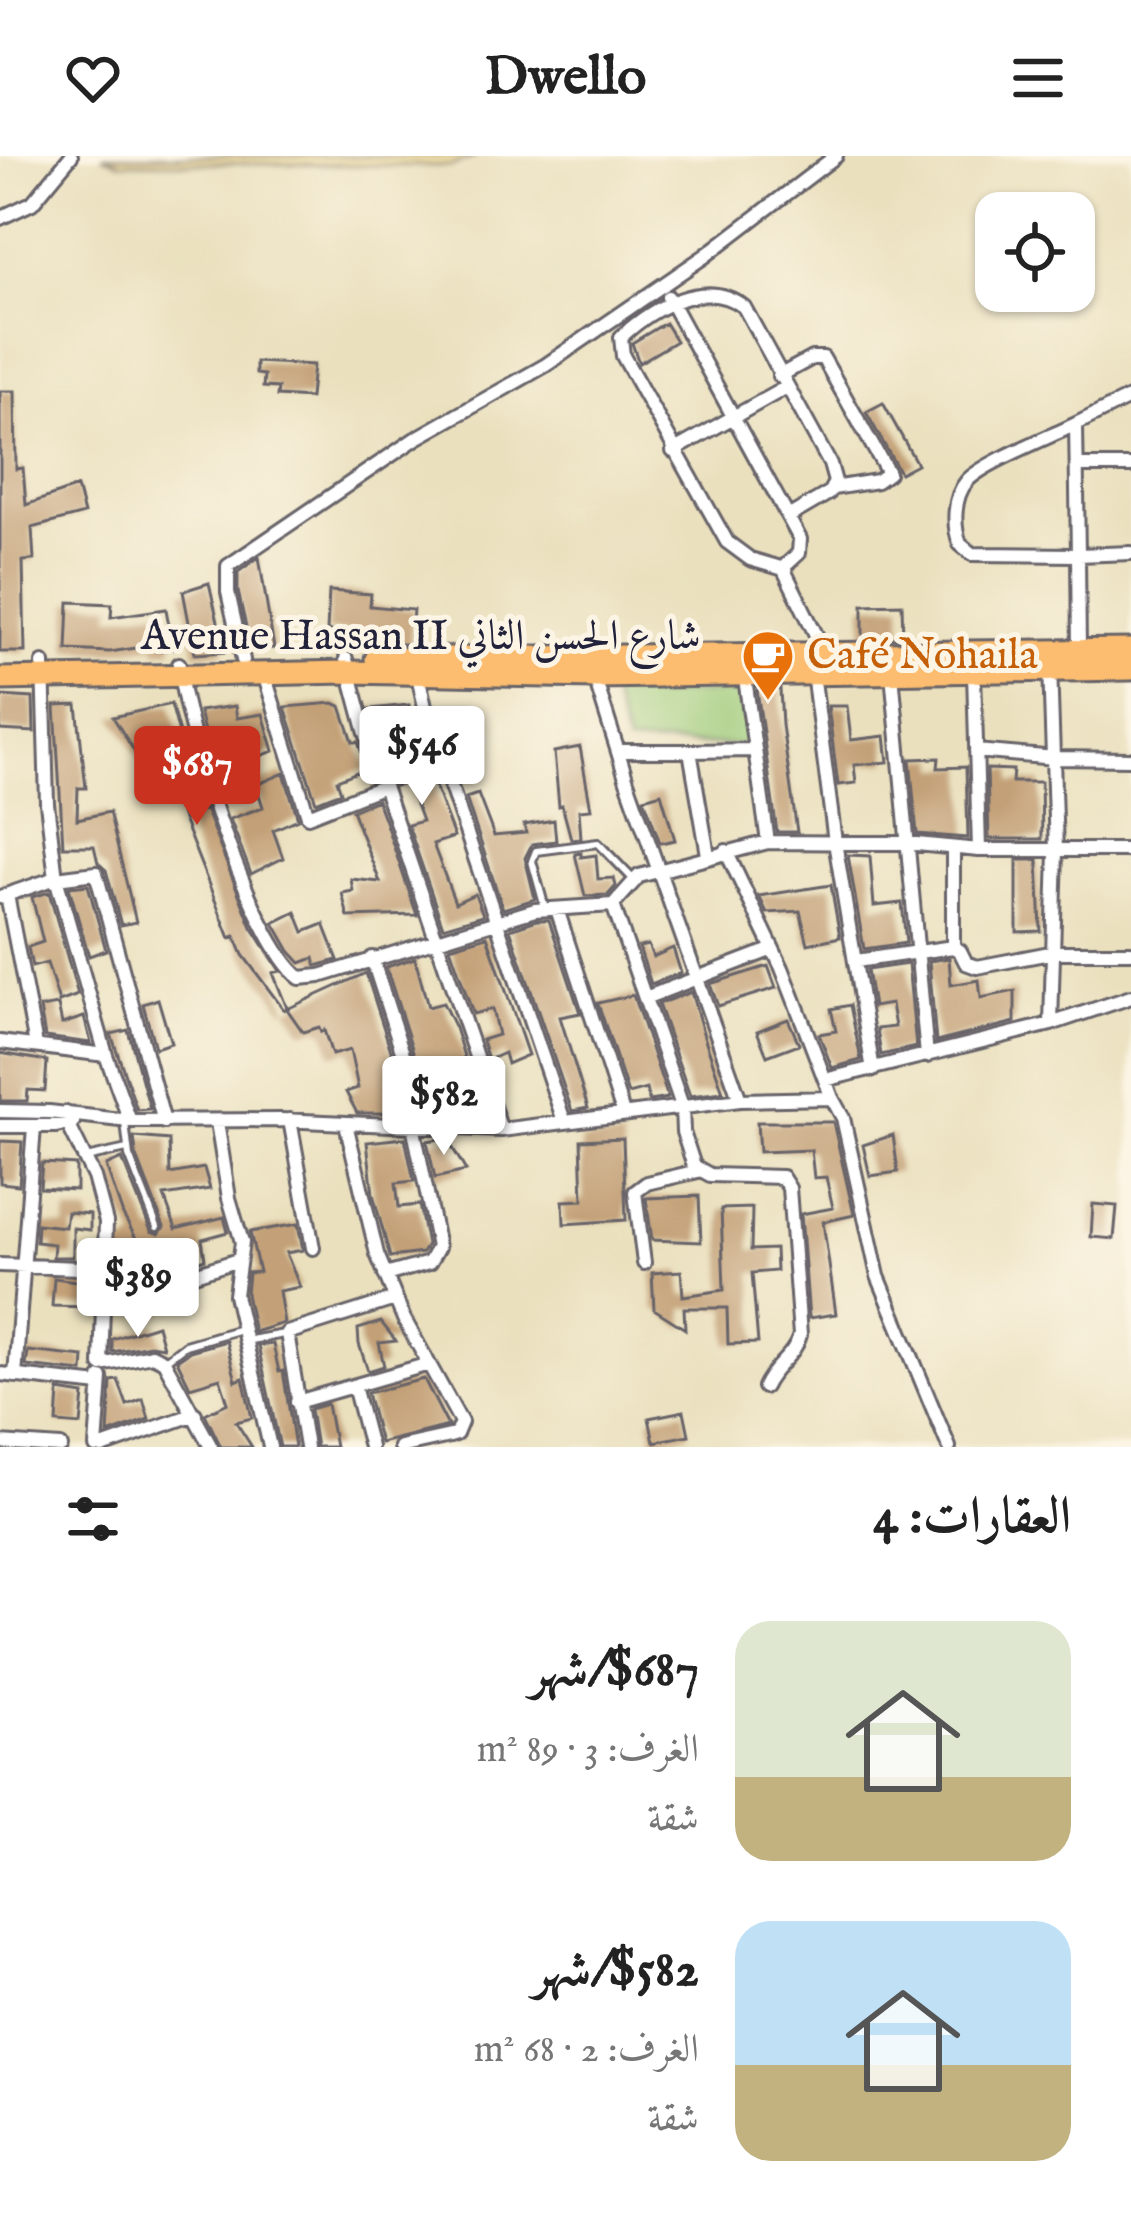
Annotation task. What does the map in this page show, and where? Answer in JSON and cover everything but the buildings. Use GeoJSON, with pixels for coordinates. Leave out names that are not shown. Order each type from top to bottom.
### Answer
{"type":"FeatureCollection","features":[{"type":"Feature","properties":{"kind":"main road","name":"Avenue Hassan II شارع الحسن الثاني"},"geometry":{"type":"LineString","coordinates":[[819,664],[892,673],[974,672],[1050,662],[1078,651],[1131,650]]}},
{"type":"Feature","properties":{"kind":"main road","name":"Avenue Hassan II شارع الحسن الثاني"},"geometry":{"type":"LineString","coordinates":[[179,670],[243,660],[347,666],[593,667],[1050,662],[1131,669]]}},
{"type":"Feature","properties":{"kind":"main road","name":"Avenue Hassan II شارع الحسن الثاني"},"geometry":{"type":"LineString","coordinates":[[0,664],[43,670],[264,674],[347,666]]}},
{"type":"Feature","properties":{"kind":"main road","name":"Avenue Hassan II شارع الحسن الثاني"},"geometry":{"type":"LineString","coordinates":[[0,679],[43,670]]}},
{"type":"Feature","properties":{"kind":"street"},"geometry":{"type":"LineString","coordinates":[[0,218],[41,195],[71,156]]}},
{"type":"Feature","properties":{"kind":"street"},"geometry":{"type":"LineString","coordinates":[[243,660],[228,592],[228,566],[415,439],[546,364],[745,227],[836,156]]}},
{"type":"Feature","properties":{"kind":"street"},"geometry":{"type":"LineString","coordinates":[[661,285],[801,547],[784,569]]}},
{"type":"Feature","properties":{"kind":"street"},"geometry":{"type":"LineString","coordinates":[[784,569],[733,549],[673,451],[621,347],[621,337],[670,301],[712,295],[734,299],[744,308],[830,464],[833,488]]}},
{"type":"Feature","properties":{"kind":"street"},"geometry":{"type":"LineString","coordinates":[[673,451],[733,416],[812,358],[824,358],[888,473],[877,481],[833,488],[788,517]]}},
{"type":"Feature","properties":{"kind":"street"},"geometry":{"type":"LineString","coordinates":[[1131,397],[978,472],[961,491],[956,514],[960,544],[972,554],[1131,554]]}},
{"type":"Feature","properties":{"kind":"street"},"geometry":{"type":"LineString","coordinates":[[1076,424],[1078,651]]}},
{"type":"Feature","properties":{"kind":"street"},"geometry":{"type":"LineString","coordinates":[[1077,466],[1131,466]]}},
{"type":"Feature","properties":{"kind":"street"},"geometry":{"type":"LineString","coordinates":[[784,569],[819,664],[835,842],[873,1070]]}},
{"type":"Feature","properties":{"kind":"street"},"geometry":{"type":"LineString","coordinates":[[1050,662],[1056,851],[1051,1024]]}},
{"type":"Feature","properties":{"kind":"street"},"geometry":{"type":"LineString","coordinates":[[743,664],[767,842]]}},
{"type":"Feature","properties":{"kind":"street"},"geometry":{"type":"LineString","coordinates":[[347,666],[501,1130]]}},
{"type":"Feature","properties":{"kind":"street"},"geometry":{"type":"LineString","coordinates":[[416,666],[419,693],[564,1121]]}},
{"type":"Feature","properties":{"kind":"street"},"geometry":{"type":"LineString","coordinates":[[593,667],[740,1100]]}},
{"type":"Feature","properties":{"kind":"street"},"geometry":{"type":"LineString","coordinates":[[43,670],[47,803],[56,878],[127,1121]]}},
{"type":"Feature","properties":{"kind":"street"},"geometry":{"type":"LineString","coordinates":[[179,670],[208,788],[226,839],[287,968],[300,979],[497,921],[551,909],[613,904],[633,879],[767,842],[1131,850]]}},
{"type":"Feature","properties":{"kind":"street"},"geometry":{"type":"LineString","coordinates":[[974,672],[979,850]]}},
{"type":"Feature","properties":{"kind":"street"},"geometry":{"type":"LineString","coordinates":[[892,673],[927,1056]]}},
{"type":"Feature","properties":{"kind":"street"},"geometry":{"type":"LineString","coordinates":[[264,674],[308,817],[384,786]]}},
{"type":"Feature","properties":{"kind":"street"},"geometry":{"type":"LineString","coordinates":[[618,751],[754,750]]}},
{"type":"Feature","properties":{"kind":"street"},"geometry":{"type":"LineString","coordinates":[[690,751],[708,855]]}},
{"type":"Feature","properties":{"kind":"street"},"geometry":{"type":"LineString","coordinates":[[976,751],[1131,759]]}},
{"type":"Feature","properties":{"kind":"street"},"geometry":{"type":"LineString","coordinates":[[953,848],[953,946]]}},
{"type":"Feature","properties":{"kind":"street"},"geometry":{"type":"LineString","coordinates":[[726,851],[844,1118],[878,1276],[950,1447]]}},
{"type":"Feature","properties":{"kind":"street"},"geometry":{"type":"LineString","coordinates":[[36,1045],[3,896],[56,878],[97,873],[164,1122]]}},
{"type":"Feature","properties":{"kind":"street"},"geometry":{"type":"LineString","coordinates":[[613,904],[682,1106],[683,1132],[698,1171]]}},
{"type":"Feature","properties":{"kind":"street"},"geometry":{"type":"LineString","coordinates":[[551,909],[623,1113]]}},
{"type":"Feature","properties":{"kind":"street"},"geometry":{"type":"LineString","coordinates":[[856,961],[953,946],[976,968],[1054,952],[1131,952]]}},
{"type":"Feature","properties":{"kind":"street"},"geometry":{"type":"LineString","coordinates":[[645,998],[773,949]]}},
{"type":"Feature","properties":{"kind":"street"},"geometry":{"type":"LineString","coordinates":[[372,958],[420,1125],[438,1247],[429,1263],[385,1275]]}},
{"type":"Feature","properties":{"kind":"street"},"geometry":{"type":"LineString","coordinates":[[825,1080],[1051,1024],[1131,997]]}},
{"type":"Feature","properties":{"kind":"street"},"geometry":{"type":"LineString","coordinates":[[0,1042],[106,1054]]}},
{"type":"Feature","properties":{"kind":"street"},"geometry":{"type":"LineString","coordinates":[[0,1126],[34,1127],[85,1117],[501,1130],[740,1100],[832,1098]]}},
{"type":"Feature","properties":{"kind":"street"},"geometry":{"type":"LineString","coordinates":[[0,1111],[67,1119]]}},
{"type":"Feature","properties":{"kind":"street"},"geometry":{"type":"LineString","coordinates":[[67,1119],[86,1158],[106,1222],[99,1447],[195,1414]]}},
{"type":"Feature","properties":{"kind":"street"},"geometry":{"type":"LineString","coordinates":[[290,1120],[314,1248]]}},
{"type":"Feature","properties":{"kind":"street"},"geometry":{"type":"LineString","coordinates":[[217,1122],[229,1198],[242,1242],[235,1295],[270,1447]]}},
{"type":"Feature","properties":{"kind":"street"},"geometry":{"type":"LineString","coordinates":[[346,1124],[385,1275],[460,1415],[460,1429],[450,1436],[400,1447]]}},
{"type":"Feature","properties":{"kind":"street"},"geometry":{"type":"LineString","coordinates":[[34,1127],[7,1375],[100,1385]]}},
{"type":"Feature","properties":{"kind":"street"},"geometry":{"type":"LineString","coordinates":[[644,1263],[635,1192],[647,1183],[698,1171],[782,1177],[789,1188],[800,1335],[797,1346],[764,1387]]}},
{"type":"Feature","properties":{"kind":"street"},"geometry":{"type":"LineString","coordinates":[[105,1303],[238,1260]]}},
{"type":"Feature","properties":{"kind":"street"},"geometry":{"type":"LineString","coordinates":[[0,1265],[106,1268]]}},
{"type":"Feature","properties":{"kind":"street"},"geometry":{"type":"LineString","coordinates":[[306,1447],[287,1333],[395,1299]]}},
{"type":"Feature","properties":{"kind":"street"},"geometry":{"type":"LineString","coordinates":[[101,1365],[152,1355],[164,1361],[212,1447]]}},
{"type":"Feature","properties":{"kind":"street"},"geometry":{"type":"LineString","coordinates":[[297,1402],[429,1364]]}},
{"type":"Feature","properties":{"kind":"street"},"geometry":{"type":"LineString","coordinates":[[353,1386],[370,1447]]}},
{"type":"Feature","properties":{"kind":"street"},"geometry":{"type":"LineString","coordinates":[[0,1443],[61,1447]]}},
{"type":"Feature","properties":{"kind":"lane"},"geometry":{"type":"LineString","coordinates":[[551,909],[532,861],[536,851],[598,843],[633,879]]}},
{"type":"Feature","properties":{"kind":"lane"},"geometry":{"type":"LineString","coordinates":[[127,1121],[128,1149],[157,1227]]}},
{"type":"Feature","properties":{"kind":"lane"},"geometry":{"type":"LineString","coordinates":[[86,1158],[128,1149]]}},
{"type":"Feature","properties":{"kind":"lane"},"geometry":{"type":"LineString","coordinates":[[164,1361],[184,1345],[287,1333]]}},
{"type":"Feature","properties":{"kind":"green space"},"geometry":{"type":"Polygon","coordinates":[[[741,692],[750,745],[627,744],[611,694],[741,692]]]}},
{"type":"Feature","properties":{"kind":"sand"},"geometry":{"type":"Polygon","coordinates":[[[102,156],[477,156],[451,166],[119,162],[102,156]]]}},
{"type":"Feature","properties":{"kind":"place","name":"Café Nohaila"},"geometry":{"type":"Point","coordinates":[768,702]}}]}
